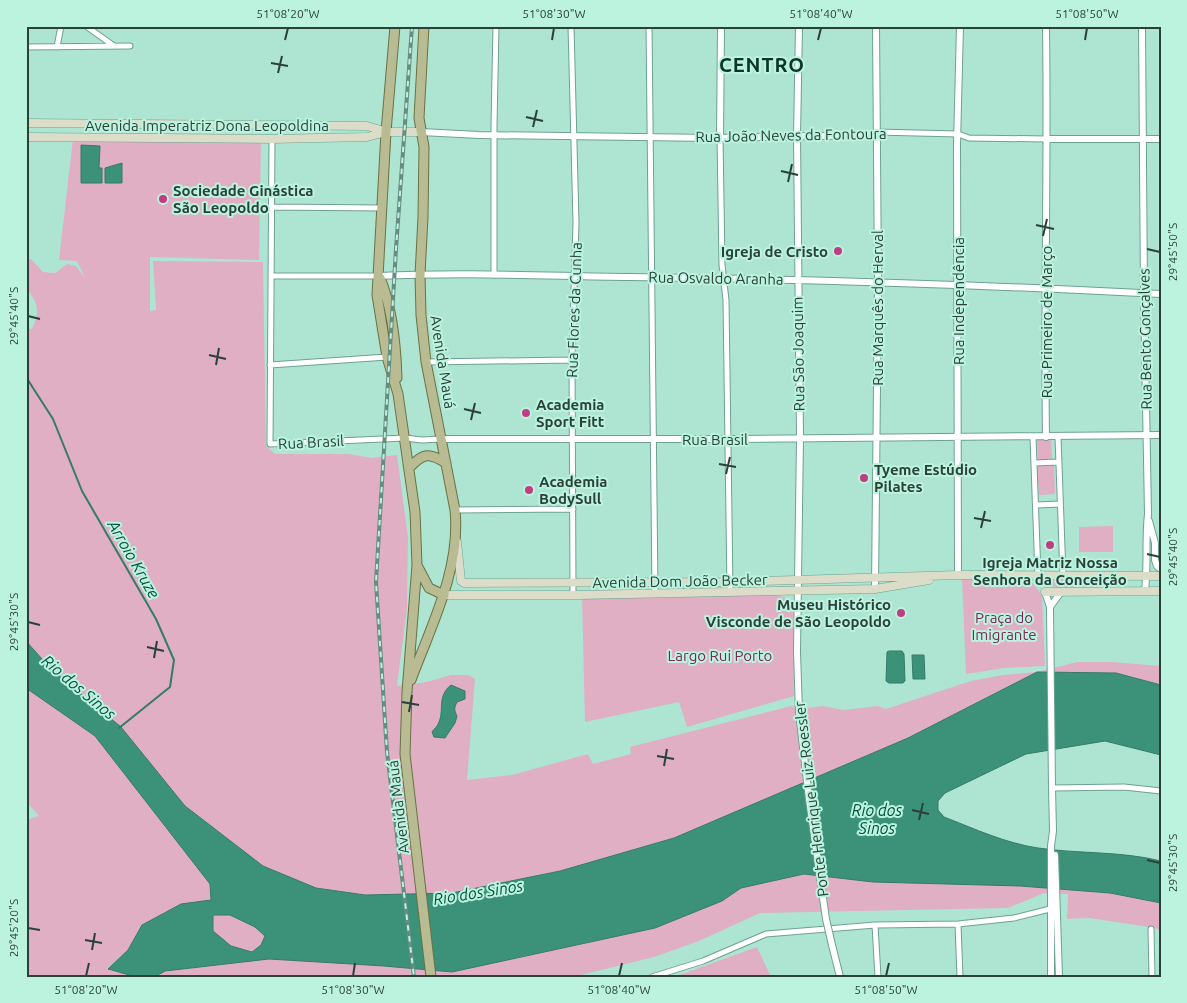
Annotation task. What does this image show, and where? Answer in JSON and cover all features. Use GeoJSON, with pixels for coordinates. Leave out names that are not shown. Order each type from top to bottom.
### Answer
{"type":"FeatureCollection","features":[{"type":"Feature","properties":{"kind":"main road","name":"Avenida Mauá"},"geometry":{"type":"LineString","coordinates":[[395,26],[386,132],[377,295],[387,357],[398,394]]}},
{"type":"Feature","properties":{"kind":"main road","name":"Avenida Mauá"},"geometry":{"type":"LineString","coordinates":[[407,692],[444,595],[457,535],[455,510],[426,362],[421,315],[420,275],[424,147],[419,118],[424,26]]}},
{"type":"Feature","properties":{"kind":"main road","name":"Avenida Imperatriz Dona Leopoldina"},"geometry":{"type":"LineString","coordinates":[[26,123],[367,126],[386,132]]}},
{"type":"Feature","properties":{"kind":"main road"},"geometry":{"type":"LineString","coordinates":[[139,125],[140,138]]}},
{"type":"Feature","properties":{"kind":"main road","name":"Avenida Imperatriz Dona Leopoldina"},"geometry":{"type":"LineString","coordinates":[[26,137],[367,137],[386,132],[421,132]]}},
{"type":"Feature","properties":{"kind":"main road","name":"Avenida Mauá"},"geometry":{"type":"LineString","coordinates":[[378,276],[386,294],[396,356],[398,394],[415,512],[417,565],[407,692],[406,754],[431,977]]}},
{"type":"Feature","properties":{"kind":"main road"},"geometry":{"type":"LineString","coordinates":[[409,468],[418,458],[425,455],[435,456],[446,463]]}},
{"type":"Feature","properties":{"kind":"main road","name":"Avenida Dom João Becker"},"geometry":{"type":"LineString","coordinates":[[457,535],[462,583],[730,582],[958,575],[1147,576],[1161,574]]}},
{"type":"Feature","properties":{"kind":"main road"},"geometry":{"type":"LineString","coordinates":[[417,565],[429,588],[444,595]]}},
{"type":"Feature","properties":{"kind":"main road","name":"Avenida Dom João Becker"},"geometry":{"type":"LineString","coordinates":[[444,595],[573,595],[875,589],[946,576]]}},
{"type":"Feature","properties":{"kind":"main road"},"geometry":{"type":"LineString","coordinates":[[1038,576],[1045,592]]}},
{"type":"Feature","properties":{"kind":"main road"},"geometry":{"type":"LineString","coordinates":[[1045,592],[1051,579],[1063,576]]}},
{"type":"Feature","properties":{"kind":"main road"},"geometry":{"type":"LineString","coordinates":[[1129,576],[1127,587],[1132,591]]}},
{"type":"Feature","properties":{"kind":"main road"},"geometry":{"type":"LineString","coordinates":[[1045,592],[1161,591]]}},
{"type":"Feature","properties":{"kind":"street"},"geometry":{"type":"LineString","coordinates":[[57,47],[61,26]]}},
{"type":"Feature","properties":{"kind":"street"},"geometry":{"type":"LineString","coordinates":[[86,26],[114,46]]}},
{"type":"Feature","properties":{"kind":"street"},"geometry":{"type":"LineString","coordinates":[[494,275],[496,26]]}},
{"type":"Feature","properties":{"kind":"street","name":"Rua Flores da Cunha"},"geometry":{"type":"LineString","coordinates":[[571,26],[576,223],[572,360],[573,595]]}},
{"type":"Feature","properties":{"kind":"street"},"geometry":{"type":"LineString","coordinates":[[648,26],[655,592]]}},
{"type":"Feature","properties":{"kind":"street"},"geometry":{"type":"LineString","coordinates":[[721,26],[722,265],[726,300],[730,592]]}},
{"type":"Feature","properties":{"kind":"street","name":"Rua São Joaquim"},"geometry":{"type":"LineString","coordinates":[[797,652],[800,438],[797,279],[798,26]]}},
{"type":"Feature","properties":{"kind":"street","name":"Rua Marquês do Herval"},"geometry":{"type":"LineString","coordinates":[[875,589],[878,282],[876,26]]}},
{"type":"Feature","properties":{"kind":"street","name":"Rua Independência"},"geometry":{"type":"LineString","coordinates":[[958,575],[958,134],[960,26]]}},
{"type":"Feature","properties":{"kind":"street","name":"Rua Primeiro de Março"},"geometry":{"type":"LineString","coordinates":[[1046,26],[1046,437]]}},
{"type":"Feature","properties":{"kind":"street","name":"Rua Bento Gonçalves"},"geometry":{"type":"LineString","coordinates":[[1142,26],[1148,514],[1145,591]]}},
{"type":"Feature","properties":{"kind":"street"},"geometry":{"type":"LineString","coordinates":[[26,47],[130,46]]}},
{"type":"Feature","properties":{"kind":"street","name":"Rua João Neves da Fontoura"},"geometry":{"type":"LineString","coordinates":[[421,132],[494,136],[650,137],[870,136],[876,132],[958,134],[969,138],[1161,139]]}},
{"type":"Feature","properties":{"kind":"street"},"geometry":{"type":"LineString","coordinates":[[272,138],[270,365],[387,357]]}},
{"type":"Feature","properties":{"kind":"street"},"geometry":{"type":"LineString","coordinates":[[272,207],[382,208]]}},
{"type":"Feature","properties":{"kind":"street","name":"Rua Osvaldo Aranha"},"geometry":{"type":"LineString","coordinates":[[271,276],[494,275],[797,279],[958,284],[1161,294]]}},
{"type":"Feature","properties":{"kind":"street"},"geometry":{"type":"LineString","coordinates":[[426,362],[572,360]]}},
{"type":"Feature","properties":{"kind":"street","name":"Rua Brasil"},"geometry":{"type":"LineString","coordinates":[[270,365],[270,444],[405,438],[422,440],[728,439],[1161,435]]}},
{"type":"Feature","properties":{"kind":"street"},"geometry":{"type":"LineString","coordinates":[[1033,437],[1038,576]]}},
{"type":"Feature","properties":{"kind":"street"},"geometry":{"type":"LineString","coordinates":[[1058,437],[1063,576]]}},
{"type":"Feature","properties":{"kind":"street"},"geometry":{"type":"LineString","coordinates":[[1034,463],[1059,462]]}},
{"type":"Feature","properties":{"kind":"street"},"geometry":{"type":"LineString","coordinates":[[1036,505],[1060,504]]}},
{"type":"Feature","properties":{"kind":"street"},"geometry":{"type":"LineString","coordinates":[[455,510],[573,509]]}},
{"type":"Feature","properties":{"kind":"street"},"geometry":{"type":"LineString","coordinates":[[1148,514],[1156,543],[1155,560],[1161,574]]}},
{"type":"Feature","properties":{"kind":"street"},"geometry":{"type":"LineString","coordinates":[[1045,592],[1050,607],[1054,892],[1051,977]]}},
{"type":"Feature","properties":{"kind":"street"},"geometry":{"type":"LineString","coordinates":[[1050,607],[1061,592]]}},
{"type":"Feature","properties":{"kind":"street","name":"Ponte Henrique Luiz Roessler"},"geometry":{"type":"LineString","coordinates":[[797,652],[799,712],[804,755],[826,919],[840,977]]}},
{"type":"Feature","properties":{"kind":"street"},"geometry":{"type":"LineString","coordinates":[[1052,788],[1124,787],[1161,791]]}},
{"type":"Feature","properties":{"kind":"street"},"geometry":{"type":"LineString","coordinates":[[652,977],[704,960],[766,934],[875,925],[958,924],[1014,918],[1054,908]]}},
{"type":"Feature","properties":{"kind":"street"},"geometry":{"type":"LineString","coordinates":[[1054,908],[1060,977]]}},
{"type":"Feature","properties":{"kind":"street"},"geometry":{"type":"LineString","coordinates":[[958,924],[960,977]]}},
{"type":"Feature","properties":{"kind":"street"},"geometry":{"type":"LineString","coordinates":[[875,925],[878,977]]}},
{"type":"Feature","properties":{"kind":"street"},"geometry":{"type":"LineString","coordinates":[[1151,929],[1152,977]]}},
{"type":"Feature","properties":{"kind":"green space"},"geometry":{"type":"Polygon","coordinates":[[[73,139],[261,142],[259,260],[150,257],[150,311],[156,310],[153,261],[263,262],[266,446],[275,454],[348,454],[372,458],[397,455],[408,537],[407,608],[397,686],[427,682],[451,675],[469,675],[475,679],[467,780],[512,775],[588,754],[593,764],[631,754],[630,747],[791,706],[808,708],[822,706],[844,710],[878,706],[886,709],[971,681],[1003,675],[1037,672],[908,738],[674,838],[560,871],[452,893],[365,895],[316,888],[263,866],[185,806],[121,727],[50,668],[26,641],[26,328],[32,329],[37,308],[34,299],[26,289],[26,259],[31,259],[43,272],[55,273],[67,264],[76,266],[85,278],[77,261],[59,260],[73,139]],[[446,689],[440,712],[440,722],[432,732],[445,738],[455,723],[455,707],[457,702],[446,689]]]}},
{"type":"Feature","properties":{"kind":"green space"},"geometry":{"type":"Polygon","coordinates":[[[1051,438],[1052,461],[1038,462],[1037,439],[1051,438]]]}},
{"type":"Feature","properties":{"kind":"green space"},"geometry":{"type":"Polygon","coordinates":[[[1054,465],[1055,494],[1039,495],[1037,466],[1054,465]]]}},
{"type":"Feature","properties":{"kind":"green space"},"geometry":{"type":"Polygon","coordinates":[[[1113,526],[1113,552],[1079,552],[1079,527],[1113,526]]]}},
{"type":"Feature","properties":{"kind":"green space","name":"Praça do Imigrante"},"geometry":{"type":"Polygon","coordinates":[[[1028,577],[1042,595],[1045,666],[1004,668],[966,674],[962,578],[1028,577]]]}},
{"type":"Feature","properties":{"kind":"green space"},"geometry":{"type":"Polygon","coordinates":[[[1054,579],[1121,579],[1119,586],[1056,587],[1051,585],[1054,579]]]}},
{"type":"Feature","properties":{"kind":"green space","name":"Largo Rui Porto"},"geometry":{"type":"Polygon","coordinates":[[[768,594],[783,597],[793,602],[794,696],[687,727],[679,702],[585,722],[582,597],[768,594]]]}},
{"type":"Feature","properties":{"kind":"green space"},"geometry":{"type":"Polygon","coordinates":[[[1077,662],[1112,662],[1161,666],[1161,685],[1116,673],[1037,672],[1077,662]]]}},
{"type":"Feature","properties":{"kind":"green space"},"geometry":{"type":"Polygon","coordinates":[[[26,688],[95,736],[210,884],[212,900],[181,904],[142,925],[128,950],[108,968],[134,977],[26,977],[26,820],[39,816],[26,801],[26,688]]]}},
{"type":"Feature","properties":{"kind":"green space"},"geometry":{"type":"Polygon","coordinates":[[[804,874],[873,882],[1020,886],[1110,893],[1161,903],[1161,931],[1155,928],[1090,918],[1067,919],[1068,894],[1044,893],[1008,908],[760,913],[699,941],[654,957],[573,977],[157,977],[165,971],[269,959],[452,972],[655,928],[722,901],[741,888],[804,874]]]}},
{"type":"Feature","properties":{"kind":"green space"},"geometry":{"type":"Polygon","coordinates":[[[213,915],[230,915],[255,927],[265,936],[261,945],[252,952],[231,946],[213,931],[213,915]]]}},
{"type":"Feature","properties":{"kind":"green space"},"geometry":{"type":"Polygon","coordinates":[[[757,947],[771,977],[674,977],[757,947]]]}},
{"type":"Feature","properties":{"kind":"water"},"geometry":{"type":"Polygon","coordinates":[[[81,145],[100,146],[99,168],[102,168],[102,183],[81,183],[81,145]]]}},
{"type":"Feature","properties":{"kind":"water"},"geometry":{"type":"Polygon","coordinates":[[[122,163],[122,183],[105,183],[105,168],[122,163]]]}},
{"type":"Feature","properties":{"kind":"water","name":"Rio dos Sinos"},"geometry":{"type":"Polygon","coordinates":[[[26,641],[50,668],[121,727],[185,806],[263,866],[316,888],[365,895],[452,893],[560,871],[674,838],[908,738],[1037,672],[1116,673],[1161,685],[1161,755],[1105,741],[1026,754],[945,793],[938,801],[938,810],[944,817],[990,835],[1026,846],[1053,850],[1115,854],[1161,861],[1161,903],[1110,893],[1020,886],[873,882],[804,874],[741,888],[722,901],[655,928],[452,972],[269,959],[165,971],[158,975],[145,977],[130,975],[108,969],[128,950],[142,925],[181,904],[211,900],[210,884],[95,736],[26,688],[26,641]],[[213,915],[213,931],[231,946],[252,952],[261,945],[265,936],[255,927],[230,915],[213,915]]]}},
{"type":"Feature","properties":{"kind":"water"},"geometry":{"type":"Polygon","coordinates":[[[902,651],[904,654],[905,681],[903,683],[889,683],[886,681],[887,652],[902,651]]]}},
{"type":"Feature","properties":{"kind":"water"},"geometry":{"type":"Polygon","coordinates":[[[912,655],[924,655],[925,679],[913,679],[912,655]]]}},
{"type":"Feature","properties":{"kind":"water"},"geometry":{"type":"Polygon","coordinates":[[[451,685],[465,691],[465,699],[457,702],[455,707],[457,716],[455,723],[445,738],[434,737],[432,732],[438,725],[442,699],[451,685]]]}},
{"type":"Feature","properties":{"kind":"waterway","name":"Arroio Kruze"},"geometry":{"type":"LineString","coordinates":[[26,377],[53,419],[82,491],[156,619],[174,660],[170,687],[119,728]]}},
{"type":"Feature","properties":{"kind":"railway"},"geometry":{"type":"LineString","coordinates":[[412,26],[396,249],[376,582],[387,752],[414,977]]}},
{"type":"Feature","properties":{"kind":"place","name":"Sociedade Ginástica São Leopoldo"},"geometry":{"type":"Point","coordinates":[163,199]}},
{"type":"Feature","properties":{"kind":"place","name":"Igreja de Cristo"},"geometry":{"type":"Point","coordinates":[838,251]}},
{"type":"Feature","properties":{"kind":"place","name":"Academia Sport Fitt"},"geometry":{"type":"Point","coordinates":[526,413]}},
{"type":"Feature","properties":{"kind":"place","name":"Tyeme Estúdio Pilates"},"geometry":{"type":"Point","coordinates":[864,478]}},
{"type":"Feature","properties":{"kind":"place","name":"Academia BodySull"},"geometry":{"type":"Point","coordinates":[529,490]}},
{"type":"Feature","properties":{"kind":"place","name":"Igreja Matriz Nossa Senhora da Conceição"},"geometry":{"type":"Point","coordinates":[1050,545]}},
{"type":"Feature","properties":{"kind":"place","name":"Museu Histórico Visconde de São Leopoldo"},"geometry":{"type":"Point","coordinates":[901,613]}},
{"type":"Feature","properties":{"kind":"district","name":"CENTRO"},"geometry":{"type":"Point","coordinates":[762,64]}}]}
